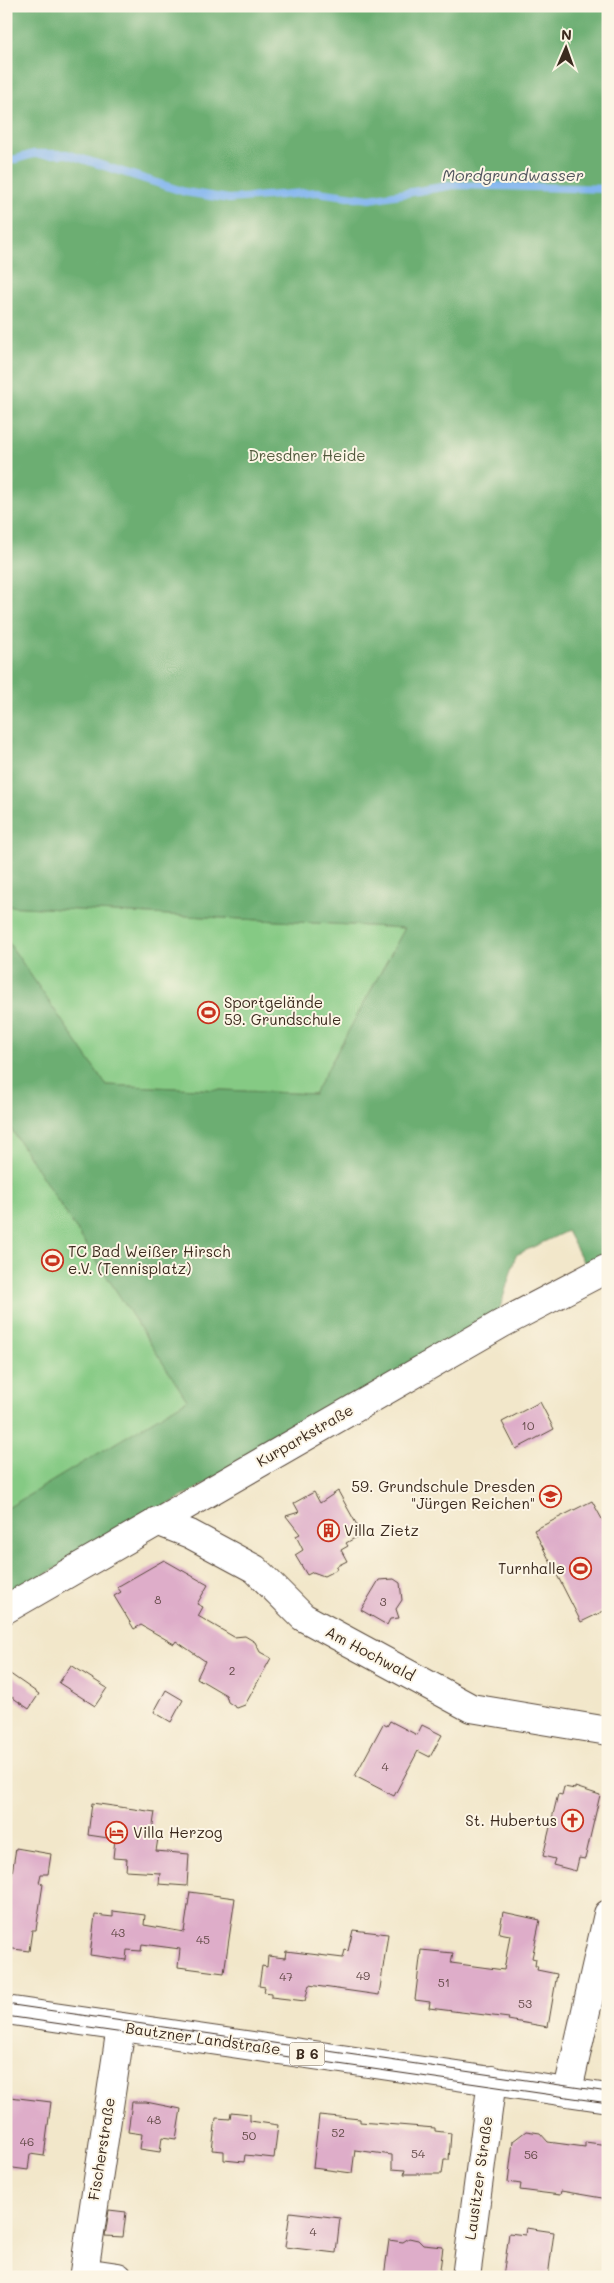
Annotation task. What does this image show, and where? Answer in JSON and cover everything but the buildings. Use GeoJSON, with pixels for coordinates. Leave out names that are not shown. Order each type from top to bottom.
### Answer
{"type":"FeatureCollection","features":[{"type":"Feature","properties":{"kind":"street","name":"Kurparkstraße"},"geometry":{"type":"LineString","coordinates":[[6,1609],[501,1324],[606,1269]]}},
{"type":"Feature","properties":{"kind":"street","name":"Am Hochwald"},"geometry":{"type":"LineString","coordinates":[[157,1521],[190,1534],[255,1569],[303,1618],[471,1708],[608,1731]]}},
{"type":"Feature","properties":{"kind":"street"},"geometry":{"type":"LineString","coordinates":[[568,2090],[608,1914]]}},
{"type":"Feature","properties":{"kind":"street","name":"Bautzner Landstraße"},"geometry":{"type":"LineString","coordinates":[[6,2010],[568,2090],[608,2098]]}},
{"type":"Feature","properties":{"kind":"street","name":"Fischerstraße"},"geometry":{"type":"LineString","coordinates":[[118,2277],[84,2272],[121,2027]]}},
{"type":"Feature","properties":{"kind":"street","name":"Lausitzer Straße"},"geometry":{"type":"LineString","coordinates":[[466,2277],[492,2080]]}},
{"type":"Feature","properties":{"kind":"green space","name":"Dresdner Heide"},"geometry":{"type":"Polygon","coordinates":[[[6,6],[608,6],[608,1254],[585,1265],[567,1231],[516,1255],[497,1318],[6,1597],[6,1509],[187,1400],[6,1121],[6,939],[106,1085],[314,1094],[405,928],[6,906],[6,6]]]}},
{"type":"Feature","properties":{"kind":"green space","name":"Sportgelände 59. Grundschule"},"geometry":{"type":"Polygon","coordinates":[[[6,906],[405,928],[314,1094],[106,1085],[6,939],[6,906]]]}},
{"type":"Feature","properties":{"kind":"green space","name":"TC Bad Weißer Hirsch e.V. (Tennisplatz)"},"geometry":{"type":"Polygon","coordinates":[[[6,1121],[187,1400],[6,1509],[6,1121]]]}},
{"type":"Feature","properties":{"kind":"waterway","name":"Mordgrundwasser"},"geometry":{"type":"LineString","coordinates":[[6,162],[33,154],[67,154],[185,192],[229,199],[317,192],[370,199],[454,185],[608,189]]}},
{"type":"Feature","properties":{"kind":"tram line"},"geometry":{"type":"LineString","coordinates":[[6,2004],[608,2092]]}},
{"type":"Feature","properties":{"kind":"tram line"},"geometry":{"type":"LineString","coordinates":[[6,2016],[608,2103]]}},
{"type":"Feature","properties":{"kind":"place","name":"Sportgelände 59. Grundschule"},"geometry":{"type":"Point","coordinates":[208,1012]}},
{"type":"Feature","properties":{"kind":"place","name":"TC Bad Weißer Hirsch e.V. (Tennisplatz)"},"geometry":{"type":"Point","coordinates":[52,1261]}},
{"type":"Feature","properties":{"kind":"place","name":"59. Grundschule Dresden \"Jürgen Reichen\""},"geometry":{"type":"Point","coordinates":[551,1496]}},
{"type":"Feature","properties":{"kind":"place","name":"Villa Zietz"},"geometry":{"type":"Point","coordinates":[328,1531]}},
{"type":"Feature","properties":{"kind":"place","name":"Turnhalle"},"geometry":{"type":"Point","coordinates":[581,1569]}},
{"type":"Feature","properties":{"kind":"place","name":"St. Hubertus"},"geometry":{"type":"Point","coordinates":[573,1821]}},
{"type":"Feature","properties":{"kind":"place","name":"Villa Herzog"},"geometry":{"type":"Point","coordinates":[117,1833]}}]}
